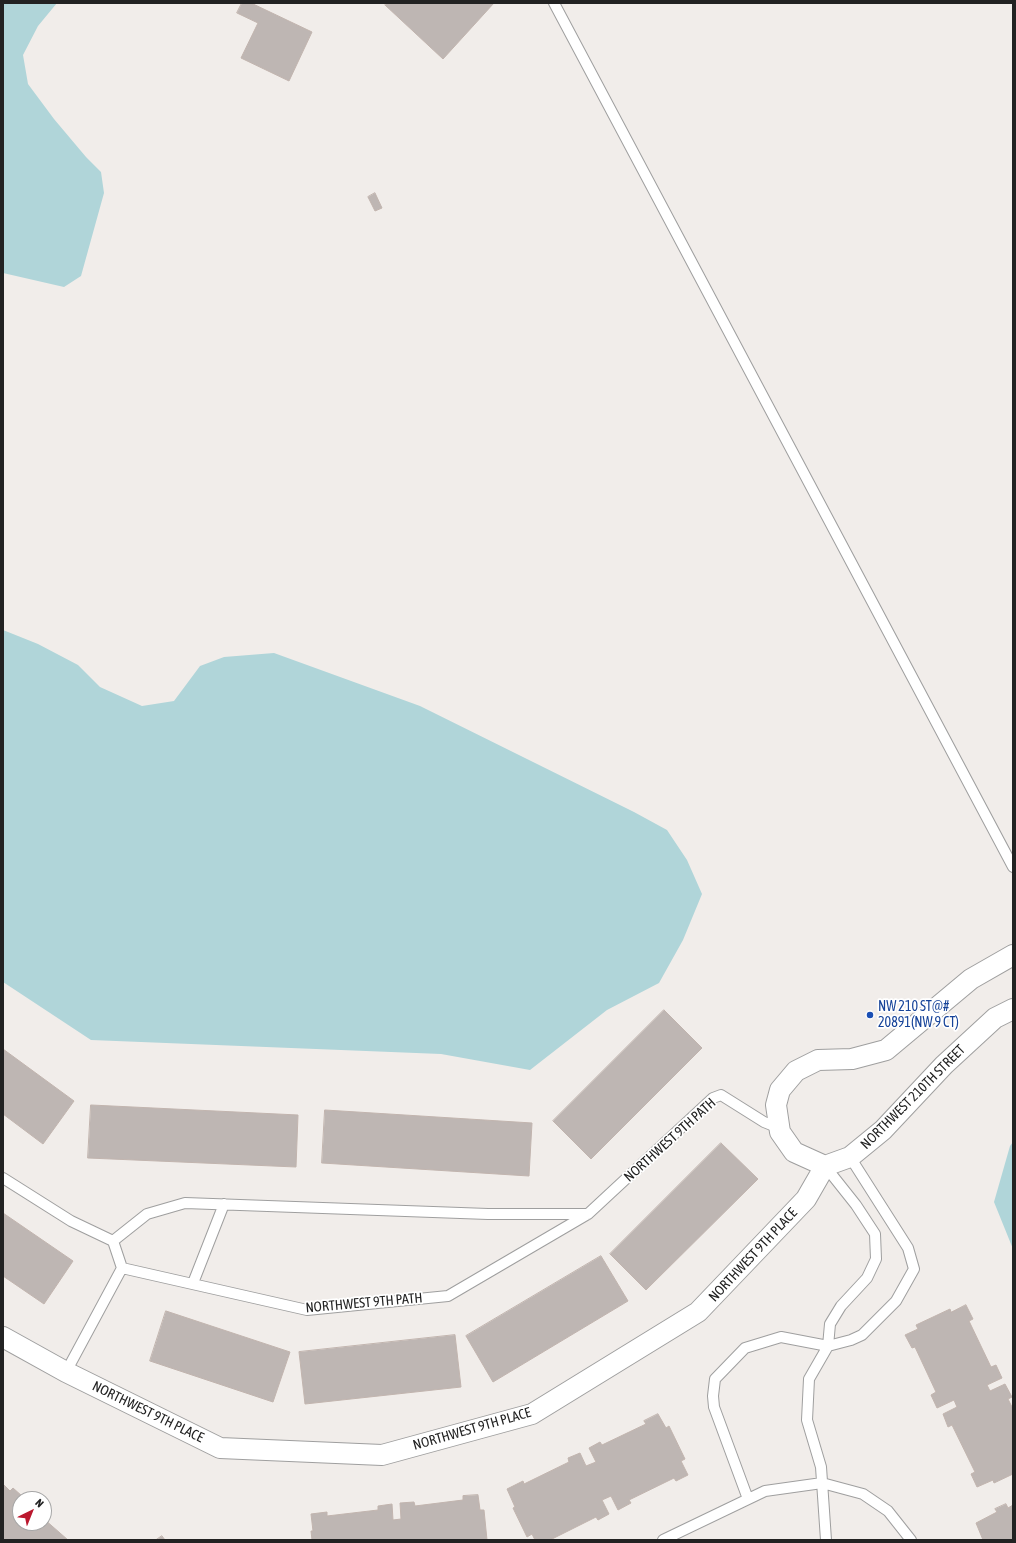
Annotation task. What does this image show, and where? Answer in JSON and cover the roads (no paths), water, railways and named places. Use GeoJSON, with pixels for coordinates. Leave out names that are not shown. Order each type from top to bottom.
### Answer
{"type":"FeatureCollection","features":[{"type":"Feature","properties":{"kind":"street"},"geometry":{"type":"LineString","coordinates":[[825,1166],[794,1152],[780,1132],[776,1106],[780,1090],[796,1071],[818,1060],[852,1059],[886,1050],[971,979],[1013,955]]}},
{"type":"Feature","properties":{"kind":"street","name":"NORTHWEST 210TH STREET"},"geometry":{"type":"LineString","coordinates":[[825,1166],[850,1157],[883,1130],[961,1049],[995,1018],[1013,1009]]}},
{"type":"Feature","properties":{"kind":"street","name":"NORTHWEST 9TH PLACE"},"geometry":{"type":"LineString","coordinates":[[3,1337],[66,1372],[220,1448],[382,1455],[532,1414],[698,1312],[806,1198],[825,1166]]}},
{"type":"Feature","properties":{"kind":"lane"},"geometry":{"type":"LineString","coordinates":[[554,3],[1013,867]]}},
{"type":"Feature","properties":{"kind":"lane","name":"NORTHWEST 9TH PATH"},"geometry":{"type":"LineString","coordinates":[[122,1268],[307,1310],[448,1296],[588,1214],[713,1098],[721,1096],[764,1122],[779,1128]]}},
{"type":"Feature","properties":{"kind":"lane"},"geometry":{"type":"LineString","coordinates":[[748,1499],[714,1407],[713,1396],[715,1379],[745,1348],[781,1337],[828,1346],[851,1340],[862,1335],[896,1300],[914,1269],[908,1248],[850,1157]]}},
{"type":"Feature","properties":{"kind":"lane"},"geometry":{"type":"LineString","coordinates":[[825,1166],[856,1205],[875,1234],[876,1259],[867,1278],[841,1306],[830,1324],[828,1346],[809,1379],[807,1420],[821,1467],[826,1540]]}},
{"type":"Feature","properties":{"kind":"lane"},"geometry":{"type":"LineString","coordinates":[[3,1178],[71,1221],[113,1241],[122,1268],[66,1372]]}},
{"type":"Feature","properties":{"kind":"lane"},"geometry":{"type":"LineString","coordinates":[[113,1241],[147,1214],[185,1202],[488,1214],[588,1214]]}},
{"type":"Feature","properties":{"kind":"lane"},"geometry":{"type":"LineString","coordinates":[[193,1284],[224,1204]]}},
{"type":"Feature","properties":{"kind":"lane"},"geometry":{"type":"LineString","coordinates":[[663,1540],[765,1491],[822,1483],[863,1494],[888,1511],[911,1540]]}},
{"type":"Feature","properties":{"kind":"water"},"geometry":{"type":"Polygon","coordinates":[[[3,3],[57,3],[38,26],[23,55],[28,84],[54,119],[86,157],[101,172],[104,193],[81,276],[64,287],[3,273],[3,3]]]}},
{"type":"Feature","properties":{"kind":"water"},"geometry":{"type":"Polygon","coordinates":[[[3,630],[38,644],[78,665],[100,687],[142,706],[174,701],[200,666],[224,657],[274,653],[420,706],[634,812],[667,830],[687,860],[702,894],[683,940],[659,983],[607,1010],[530,1070],[441,1054],[91,1040],[3,982],[3,630]]]}},
{"type":"Feature","properties":{"kind":"water"},"geometry":{"type":"Polygon","coordinates":[[[1013,1142],[1013,1249],[994,1202],[1010,1146],[1013,1142]]]}},
{"type":"Feature","properties":{"kind":"place","name":"NW 210 ST@# 20891(NW 9 CT)"},"geometry":{"type":"Point","coordinates":[870,1015]}}]}
